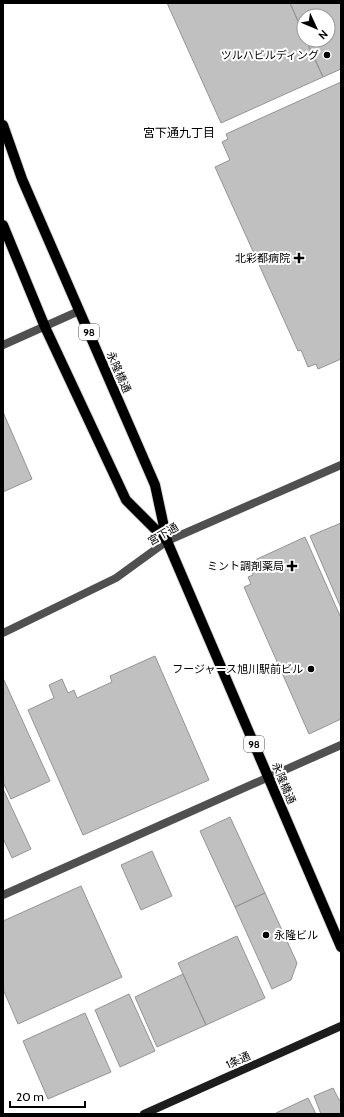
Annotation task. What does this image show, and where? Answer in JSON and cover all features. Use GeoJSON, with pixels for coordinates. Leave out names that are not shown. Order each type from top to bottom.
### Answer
{"type":"FeatureCollection","features":[{"type":"Feature","properties":{"kind":"main road","name":"永隆橋通"},"geometry":{"type":"LineString","coordinates":[[3,125],[22,179],[156,485],[167,541],[341,947]]}},
{"type":"Feature","properties":{"kind":"main road","name":"永隆橋通"},"geometry":{"type":"LineString","coordinates":[[3,225],[45,327],[126,500],[167,541]]}},
{"type":"Feature","properties":{"kind":"main road","name":"1条通"},"geometry":{"type":"LineString","coordinates":[[144,1114],[341,1026]]}},
{"type":"Feature","properties":{"kind":"street"},"geometry":{"type":"LineString","coordinates":[[3,345],[80,311]]}},
{"type":"Feature","properties":{"kind":"street","name":"宮下通"},"geometry":{"type":"LineString","coordinates":[[3,633],[116,578],[167,541],[341,466]]}},
{"type":"Feature","properties":{"kind":"street"},"geometry":{"type":"LineString","coordinates":[[3,895],[341,745]]}},
{"type":"Feature","properties":{"kind":"building"},"geometry":{"type":"Polygon","coordinates":[[[167,3],[290,3],[296,17],[296,48],[310,48],[323,77],[221,123],[167,3]]]}},
{"type":"Feature","properties":{"kind":"building"},"geometry":{"type":"Polygon","coordinates":[[[290,3],[341,3],[341,69],[323,77],[310,48],[336,48],[336,8],[296,8],[296,17],[290,3]]]}},
{"type":"Feature","properties":{"kind":"building","name":"北彩都病院"},"geometry":{"type":"Polygon","coordinates":[[[341,82],[341,359],[318,369],[316,364],[308,367],[301,350],[298,351],[215,167],[230,160],[222,142],[228,139],[226,134],[341,82]]]}},
{"type":"Feature","properties":{"kind":"building"},"geometry":{"type":"Polygon","coordinates":[[[3,412],[32,479],[3,492],[3,412]]]}},
{"type":"Feature","properties":{"kind":"building"},"geometry":{"type":"Polygon","coordinates":[[[341,523],[341,608],[310,536],[341,523]]]}},
{"type":"Feature","properties":{"kind":"building","name":"フージャース旭川駅前ビル"},"geometry":{"type":"Polygon","coordinates":[[[305,537],[341,618],[341,719],[309,734],[244,587],[251,584],[248,577],[253,575],[251,568],[257,565],[255,560],[305,537]]]}},
{"type":"Feature","properties":{"kind":"building"},"geometry":{"type":"Polygon","coordinates":[[[155,656],[209,780],[83,835],[28,710],[54,698],[49,685],[62,679],[68,693],[74,690],[77,698],[112,682],[110,676],[155,656]]]}},
{"type":"Feature","properties":{"kind":"building"},"geometry":{"type":"Polygon","coordinates":[[[3,678],[50,781],[11,799],[3,782],[3,678]]]}},
{"type":"Feature","properties":{"kind":"building"},"geometry":{"type":"Polygon","coordinates":[[[3,789],[31,849],[12,858],[3,838],[3,789]]]}},
{"type":"Feature","properties":{"kind":"building"},"geometry":{"type":"Polygon","coordinates":[[[230,817],[265,893],[235,907],[200,831],[230,817]]]}},
{"type":"Feature","properties":{"kind":"building"},"geometry":{"type":"Polygon","coordinates":[[[152,851],[172,896],[141,910],[121,865],[152,851]]]}},
{"type":"Feature","properties":{"kind":"building"},"geometry":{"type":"Polygon","coordinates":[[[81,886],[122,977],[18,1024],[3,989],[3,921],[81,886]]]}},
{"type":"Feature","properties":{"kind":"building","name":"永隆ビル"},"geometry":{"type":"Polygon","coordinates":[[[265,893],[297,963],[291,980],[272,989],[235,907],[265,893]]]}},
{"type":"Feature","properties":{"kind":"building"},"geometry":{"type":"Polygon","coordinates":[[[237,936],[265,998],[206,1025],[178,963],[237,936]]]}},
{"type":"Feature","properties":{"kind":"building"},"geometry":{"type":"Polygon","coordinates":[[[183,974],[206,1025],[157,1047],[135,997],[183,974]]]}},
{"type":"Feature","properties":{"kind":"building"},"geometry":{"type":"Polygon","coordinates":[[[129,994],[155,1051],[120,1067],[95,1010],[129,994]]]}},
{"type":"Feature","properties":{"kind":"building"},"geometry":{"type":"Polygon","coordinates":[[[85,1013],[111,1072],[48,1099],[23,1041],[85,1013]]]}},
{"type":"Feature","properties":{"kind":"building"},"geometry":{"type":"Polygon","coordinates":[[[333,1088],[339,1100],[341,1099],[341,1114],[321,1114],[314,1096],[333,1088]]]}},
{"type":"Feature","properties":{"kind":"building"},"geometry":{"type":"Polygon","coordinates":[[[308,1098],[316,1114],[276,1114],[276,1113],[308,1098]]]}},
{"type":"Feature","properties":{"kind":"place","name":"ツルハビルディング"},"geometry":{"type":"Point","coordinates":[327,55]}},
{"type":"Feature","properties":{"kind":"place","name":"北彩都病院"},"geometry":{"type":"Point","coordinates":[299,258]}},
{"type":"Feature","properties":{"kind":"place","name":"ミント調剤薬局"},"geometry":{"type":"Point","coordinates":[292,566]}},
{"type":"Feature","properties":{"kind":"place","name":"フージャース旭川駅前ビル"},"geometry":{"type":"Point","coordinates":[311,669]}},
{"type":"Feature","properties":{"kind":"place","name":"永隆ビル"},"geometry":{"type":"Point","coordinates":[266,935]}},
{"type":"Feature","properties":{"kind":"district","name":"宮下通九丁目"},"geometry":{"type":"Point","coordinates":[179,133]}}]}
